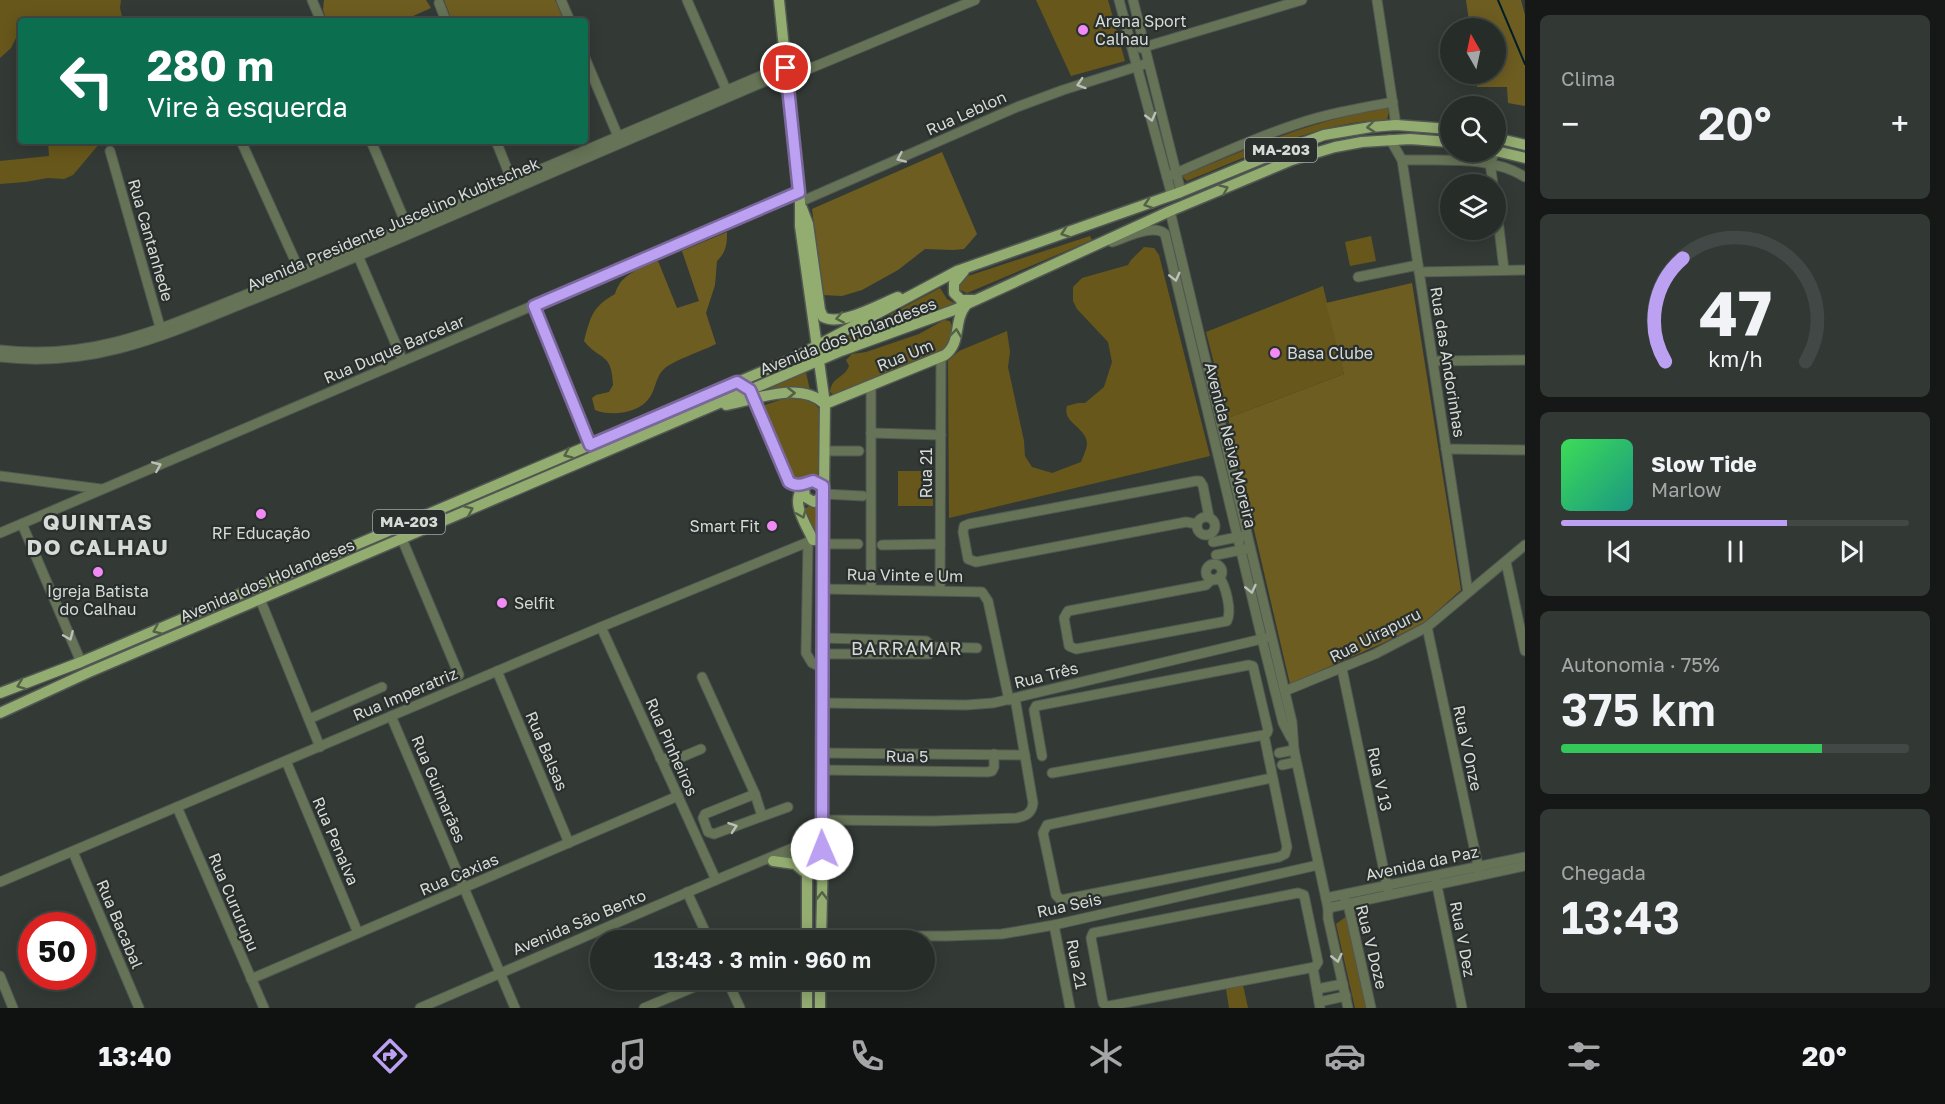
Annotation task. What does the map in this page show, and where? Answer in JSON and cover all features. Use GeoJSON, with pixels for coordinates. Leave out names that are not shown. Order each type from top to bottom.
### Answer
{"type":"FeatureCollection","features":[{"type":"Feature","properties":{"kind":"main road"},"geometry":{"type":"LineString","coordinates":[[779,0],[800,197],[800,226],[825,404],[825,451],[820,478],[824,493],[817,542],[823,589],[821,930]]}},
{"type":"Feature","properties":{"kind":"main road","name":"Avenida dos Holandeses"},"geometry":{"type":"LineString","coordinates":[[0,693],[81,662],[817,347],[933,282],[974,265],[1177,194],[1318,137],[1342,131],[1396,125],[1440,128]]}},
{"type":"Feature","properties":{"kind":"main road","name":"Avenida dos Holandeses"},"geometry":{"type":"LineString","coordinates":[[0,713],[87,673],[711,407],[752,395],[841,351],[925,323],[1170,212],[1300,157],[1353,143],[1390,139],[1440,142]]}},
{"type":"Feature","properties":{"kind":"main road"},"geometry":{"type":"LineString","coordinates":[[1506,140],[1525,144]]}},
{"type":"Feature","properties":{"kind":"main road"},"geometry":{"type":"LineString","coordinates":[[1506,154],[1525,158]]}},
{"type":"Feature","properties":{"kind":"main road"},"geometry":{"type":"LineString","coordinates":[[800,197],[808,224],[820,310],[826,319],[844,318],[933,282]]}},
{"type":"Feature","properties":{"kind":"main road"},"geometry":{"type":"LineString","coordinates":[[974,265],[958,276],[953,289],[961,300],[982,298]]}},
{"type":"Feature","properties":{"kind":"main road","name":"Rua Um"},"geometry":{"type":"LineString","coordinates":[[825,404],[949,352],[955,344],[959,316],[966,305]]}},
{"type":"Feature","properties":{"kind":"main road"},"geometry":{"type":"LineString","coordinates":[[817,347],[830,352],[841,351]]}},
{"type":"Feature","properties":{"kind":"main road"},"geometry":{"type":"LineString","coordinates":[[737,382],[752,395],[788,480],[793,484],[805,486]]}},
{"type":"Feature","properties":{"kind":"main road"},"geometry":{"type":"LineString","coordinates":[[752,395],[794,392],[815,397],[825,404]]}},
{"type":"Feature","properties":{"kind":"main road"},"geometry":{"type":"LineString","coordinates":[[817,542],[797,503],[798,494],[805,486],[820,478]]}},
{"type":"Feature","properties":{"kind":"main road"},"geometry":{"type":"LineString","coordinates":[[805,486],[803,494],[810,501],[817,501],[824,493]]}},
{"type":"Feature","properties":{"kind":"main road"},"geometry":{"type":"LineString","coordinates":[[807,930],[806,858],[802,851],[818,832],[822,820]]}},
{"type":"Feature","properties":{"kind":"main road"},"geometry":{"type":"LineString","coordinates":[[808,842],[816,841],[823,850]]}},
{"type":"Feature","properties":{"kind":"main road"},"geometry":{"type":"LineString","coordinates":[[806,858],[817,860],[823,850]]}},
{"type":"Feature","properties":{"kind":"main road"},"geometry":{"type":"LineString","coordinates":[[773,861],[795,864],[807,874]]}},
{"type":"Feature","properties":{"kind":"main road"},"geometry":{"type":"LineString","coordinates":[[807,990],[807,1008]]}},
{"type":"Feature","properties":{"kind":"main road"},"geometry":{"type":"LineString","coordinates":[[820,990],[820,1008]]}},
{"type":"Feature","properties":{"kind":"street"},"geometry":{"type":"LineString","coordinates":[[312,0],[320,18]]}},
{"type":"Feature","properties":{"kind":"street"},"geometry":{"type":"LineString","coordinates":[[561,0],[569,18]]}},
{"type":"Feature","properties":{"kind":"street"},"geometry":{"type":"LineString","coordinates":[[687,0],[728,93]]}},
{"type":"Feature","properties":{"kind":"street","name":"Avenida Presidente Juscelino Kubitschek"},"geometry":{"type":"LineString","coordinates":[[0,357],[43,360],[120,350],[302,276],[728,93],[975,0]]}},
{"type":"Feature","properties":{"kind":"street"},"geometry":{"type":"LineString","coordinates":[[1119,0],[1177,194]]}},
{"type":"Feature","properties":{"kind":"street"},"geometry":{"type":"LineString","coordinates":[[1133,0],[1172,176]]}},
{"type":"Feature","properties":{"kind":"street"},"geometry":{"type":"LineString","coordinates":[[1133,51],[1302,0]]}},
{"type":"Feature","properties":{"kind":"street"},"geometry":{"type":"LineString","coordinates":[[1377,0],[1396,125]]}},
{"type":"Feature","properties":{"kind":"street"},"geometry":{"type":"LineString","coordinates":[[439,3],[445,18]]}},
{"type":"Feature","properties":{"kind":"street","name":"Rua Leblon"},"geometry":{"type":"LineString","coordinates":[[800,197],[1017,107],[1148,63]]}},
{"type":"Feature","properties":{"kind":"street"},"geometry":{"type":"LineString","coordinates":[[588,65],[619,140]]}},
{"type":"Feature","properties":{"kind":"street"},"geometry":{"type":"LineString","coordinates":[[1172,176],[1267,134],[1296,124],[1393,102]]}},
{"type":"Feature","properties":{"kind":"street","name":"Rua das Andorinhas"},"geometry":{"type":"LineString","coordinates":[[1390,139],[1402,160],[1467,592]]}},
{"type":"Feature","properties":{"kind":"street"},"geometry":{"type":"LineString","coordinates":[[243,144],[302,276]]}},
{"type":"Feature","properties":{"kind":"street"},"geometry":{"type":"LineString","coordinates":[[372,144],[409,230]]}},
{"type":"Feature","properties":{"kind":"street"},"geometry":{"type":"LineString","coordinates":[[497,144],[514,185]]}},
{"type":"Feature","properties":{"kind":"street","name":"Rua Cantanhede"},"geometry":{"type":"LineString","coordinates":[[110,151],[161,333]]}},
{"type":"Feature","properties":{"kind":"street"},"geometry":{"type":"LineString","coordinates":[[1402,160],[1490,163],[1510,169],[1525,177]]}},
{"type":"Feature","properties":{"kind":"street"},"geometry":{"type":"LineString","coordinates":[[1490,163],[1492,174]]}},
{"type":"Feature","properties":{"kind":"street","name":"Rua Duque Barcelar"},"geometry":{"type":"LineString","coordinates":[[0,533],[403,361],[800,197]]}},
{"type":"Feature","properties":{"kind":"street","name":"Avenida Neiva Moreira"},"geometry":{"type":"LineString","coordinates":[[1170,212],[1267,638],[1283,723],[1293,745]]}},
{"type":"Feature","properties":{"kind":"street","name":"Avenida Neiva Moreira"},"geometry":{"type":"LineString","coordinates":[[1089,250],[1153,229],[1161,230],[1165,234],[1243,536]]}},
{"type":"Feature","properties":{"kind":"street"},"geometry":{"type":"LineString","coordinates":[[1500,240],[1504,270]]}},
{"type":"Feature","properties":{"kind":"street"},"geometry":{"type":"LineString","coordinates":[[356,253],[403,361]]}},
{"type":"Feature","properties":{"kind":"street"},"geometry":{"type":"LineString","coordinates":[[1358,277],[1419,269],[1525,270]]}},
{"type":"Feature","properties":{"kind":"street"},"geometry":{"type":"LineString","coordinates":[[534,306],[590,445]]}},
{"type":"Feature","properties":{"kind":"street","name":"Avenida Presidente Juscelino Kubitschek"},"geometry":{"type":"LineString","coordinates":[[0,350],[66,352],[161,333]]}},
{"type":"Feature","properties":{"kind":"street","name":"Rua 21"},"geometry":{"type":"LineString","coordinates":[[940,590],[941,357]]}},
{"type":"Feature","properties":{"kind":"street"},"geometry":{"type":"LineString","coordinates":[[1433,361],[1525,360]]}},
{"type":"Feature","properties":{"kind":"street"},"geometry":{"type":"LineString","coordinates":[[871,385],[871,589]]}},
{"type":"Feature","properties":{"kind":"street"},"geometry":{"type":"LineString","coordinates":[[871,433],[941,435]]}},
{"type":"Feature","properties":{"kind":"street"},"geometry":{"type":"LineString","coordinates":[[1446,449],[1525,450]]}},
{"type":"Feature","properties":{"kind":"street"},"geometry":{"type":"LineString","coordinates":[[825,451],[859,451]]}},
{"type":"Feature","properties":{"kind":"street"},"geometry":{"type":"LineString","coordinates":[[0,476],[103,489]]}},
{"type":"Feature","properties":{"kind":"street"},"geometry":{"type":"LineString","coordinates":[[1197,524],[1186,522],[976,562],[968,559],[963,532],[964,526],[969,524],[1200,481],[1209,517],[1215,526],[1212,537],[1215,560],[1222,571],[1206,585],[1068,611],[1064,618],[1069,646],[1076,649],[1227,621],[1229,614],[1223,584],[1215,578]]}},
{"type":"Feature","properties":{"kind":"street"},"geometry":{"type":"LineString","coordinates":[[824,493],[863,496]]}},
{"type":"Feature","properties":{"kind":"street"},"geometry":{"type":"LineString","coordinates":[[1197,524],[1200,519],[1209,517]]}},
{"type":"Feature","properties":{"kind":"street"},"geometry":{"type":"LineString","coordinates":[[22,524],[81,662]]}},
{"type":"Feature","properties":{"kind":"street"},"geometry":{"type":"LineString","coordinates":[[1197,524],[1200,532],[1212,537],[1243,536]]}},
{"type":"Feature","properties":{"kind":"street"},"geometry":{"type":"LineString","coordinates":[[402,539],[459,675]]}},
{"type":"Feature","properties":{"kind":"street"},"geometry":{"type":"LineString","coordinates":[[823,668],[812,663],[806,653],[817,542],[858,544]]}},
{"type":"Feature","properties":{"kind":"street","name":"Rua Imperatriz"},"geometry":{"type":"LineString","coordinates":[[0,882],[601,627],[817,542]]}},
{"type":"Feature","properties":{"kind":"street"},"geometry":{"type":"LineString","coordinates":[[882,545],[940,544]]}},
{"type":"Feature","properties":{"kind":"street","name":"Rua Uirapuru"},"geometry":{"type":"LineString","coordinates":[[1285,691],[1342,669],[1427,627],[1525,545]]}},
{"type":"Feature","properties":{"kind":"street"},"geometry":{"type":"LineString","coordinates":[[1215,560],[1246,549]]}},
{"type":"Feature","properties":{"kind":"street"},"geometry":{"type":"LineString","coordinates":[[1506,562],[1525,651]]}},
{"type":"Feature","properties":{"kind":"street","name":"Rua Vinte e Um"},"geometry":{"type":"LineString","coordinates":[[823,589],[982,592],[985,596],[1012,699]]}},
{"type":"Feature","properties":{"kind":"street"},"geometry":{"type":"LineString","coordinates":[[260,599],[320,747]]}},
{"type":"Feature","properties":{"kind":"street","name":"Rua Pinheiros"},"geometry":{"type":"LineString","coordinates":[[601,627],[716,880]]}},
{"type":"Feature","properties":{"kind":"street","name":"Rua V Onze"},"geometry":{"type":"LineString","coordinates":[[1427,627],[1479,871]]}},
{"type":"Feature","properties":{"kind":"street"},"geometry":{"type":"LineString","coordinates":[[823,638],[926,640],[933,647]]}},
{"type":"Feature","properties":{"kind":"street","name":"Avenida Neiva Moreira"},"geometry":{"type":"LineString","coordinates":[[1267,638],[1285,691],[1292,722],[1296,762],[1348,1008]]}},
{"type":"Feature","properties":{"kind":"street","name":"Rua Três"},"geometry":{"type":"LineString","coordinates":[[823,703],[966,705],[1012,699],[1267,638]]}},
{"type":"Feature","properties":{"kind":"street"},"geometry":{"type":"LineString","coordinates":[[933,647],[977,648]]}},
{"type":"Feature","properties":{"kind":"street"},"geometry":{"type":"LineString","coordinates":[[823,654],[929,654],[933,647]]}},
{"type":"Feature","properties":{"kind":"street"},"geometry":{"type":"LineString","coordinates":[[1042,756],[1034,710],[1036,706],[1249,665],[1255,668],[1268,730],[1264,735],[1052,774]]}},
{"type":"Feature","properties":{"kind":"street","name":"Rua V 13"},"geometry":{"type":"LineString","coordinates":[[1342,669],[1389,890]]}},
{"type":"Feature","properties":{"kind":"street","name":"Rua Balsas"},"geometry":{"type":"LineString","coordinates":[[497,671],[569,843]]}},
{"type":"Feature","properties":{"kind":"street"},"geometry":{"type":"LineString","coordinates":[[702,677],[755,794],[762,816]]}},
{"type":"Feature","properties":{"kind":"street"},"geometry":{"type":"LineString","coordinates":[[309,719],[382,687]]}},
{"type":"Feature","properties":{"kind":"street"},"geometry":{"type":"LineString","coordinates":[[822,820],[933,821],[1024,816],[1031,811],[1033,803],[1025,754],[1012,699]]}},
{"type":"Feature","properties":{"kind":"street","name":"Rua Guimarães"},"geometry":{"type":"LineString","coordinates":[[392,716],[515,1008]]}},
{"type":"Feature","properties":{"kind":"street"},"geometry":{"type":"LineString","coordinates":[[1264,735],[1287,847],[1283,856],[1064,900],[1056,897],[1043,833],[1044,827],[1049,824],[1272,778]]}},
{"type":"Feature","properties":{"kind":"street"},"geometry":{"type":"LineString","coordinates":[[1279,753],[1293,745]]}},
{"type":"Feature","properties":{"kind":"street"},"geometry":{"type":"LineString","coordinates":[[660,758],[677,759],[701,749]]}},
{"type":"Feature","properties":{"kind":"street"},"geometry":{"type":"LineString","coordinates":[[822,753],[1025,754]]}},
{"type":"Feature","properties":{"kind":"street","name":"Rua 5"},"geometry":{"type":"LineString","coordinates":[[822,770],[992,771],[994,754]]}},
{"type":"Feature","properties":{"kind":"street","name":"Rua Penalva"},"geometry":{"type":"LineString","coordinates":[[286,761],[358,933]]}},
{"type":"Feature","properties":{"kind":"street"},"geometry":{"type":"LineString","coordinates":[[1282,765],[1296,762]]}},
{"type":"Feature","properties":{"kind":"street"},"geometry":{"type":"LineString","coordinates":[[755,794],[705,814],[703,818],[708,832],[714,834],[788,807]]}},
{"type":"Feature","properties":{"kind":"street","name":"Rua Caxias"},"geometry":{"type":"LineString","coordinates":[[251,979],[678,796]]}},
{"type":"Feature","properties":{"kind":"street","name":"Rua Cururupu"},"geometry":{"type":"LineString","coordinates":[[177,807],[264,1008]]}},
{"type":"Feature","properties":{"kind":"street"},"geometry":{"type":"LineString","coordinates":[[694,831],[705,826]]}},
{"type":"Feature","properties":{"kind":"street","name":"Avenida São Bento"},"geometry":{"type":"LineString","coordinates":[[420,1008],[438,1004],[500,972],[808,842]]}},
{"type":"Feature","properties":{"kind":"street","name":"Rua Bacabal"},"geometry":{"type":"LineString","coordinates":[[73,852],[139,1008]]}},
{"type":"Feature","properties":{"kind":"street","name":"Avenida São Bento"},"geometry":{"type":"LineString","coordinates":[[752,865],[806,858]]}},
{"type":"Feature","properties":{"kind":"street","name":"Avenida da Paz"},"geometry":{"type":"LineString","coordinates":[[1327,903],[1341,895],[1389,890],[1525,863]]}},
{"type":"Feature","properties":{"kind":"street","name":"Rua Seis"},"geometry":{"type":"LineString","coordinates":[[935,936],[1002,934],[1054,925],[1318,865]]}},
{"type":"Feature","properties":{"kind":"street","name":"Rua V Dez"},"geometry":{"type":"LineString","coordinates":[[1436,880],[1461,1008]]}},
{"type":"Feature","properties":{"kind":"street","name":"Avenida da Paz"},"geometry":{"type":"LineString","coordinates":[[1327,903],[1348,904],[1389,890]]}},
{"type":"Feature","properties":{"kind":"street"},"geometry":{"type":"LineString","coordinates":[[687,892],[704,930]]}},
{"type":"Feature","properties":{"kind":"street"},"geometry":{"type":"LineString","coordinates":[[1298,893],[1304,897],[1318,962],[1318,965],[1313,968],[1109,1007],[1103,1003],[1090,938],[1093,933],[1298,893]]}},
{"type":"Feature","properties":{"kind":"street","name":"Rua V Doze"},"geometry":{"type":"LineString","coordinates":[[1341,895],[1348,904],[1371,1008]]}},
{"type":"Feature","properties":{"kind":"street","name":"Rua 21"},"geometry":{"type":"LineString","coordinates":[[1054,925],[1070,1008]]}},
{"type":"Feature","properties":{"kind":"street"},"geometry":{"type":"LineString","coordinates":[[1313,968],[1319,1005],[1346,996]]}},
{"type":"Feature","properties":{"kind":"street"},"geometry":{"type":"LineString","coordinates":[[0,976],[14,1008]]}},
{"type":"Feature","properties":{"kind":"street"},"geometry":{"type":"LineString","coordinates":[[1317,990],[1343,984]]}},
{"type":"Feature","properties":{"kind":"street"},"geometry":{"type":"LineString","coordinates":[[644,1008],[687,990]]}},
{"type":"Feature","properties":{"kind":"street"},"geometry":{"type":"LineString","coordinates":[[732,990],[740,1008]]}},
{"type":"Feature","properties":{"kind":"shaded area"},"geometry":{"type":"Polygon","coordinates":[[[0,0],[121,0],[122,18],[18,18],[18,35],[11,48],[0,58],[0,0]]]}},
{"type":"Feature","properties":{"kind":"shaded area"},"geometry":{"type":"Polygon","coordinates":[[[324,0],[426,0],[431,8],[409,18],[326,18],[323,10],[324,0]]]}},
{"type":"Feature","properties":{"kind":"shaded area"},"geometry":{"type":"Polygon","coordinates":[[[444,0],[555,0],[563,18],[451,18],[444,0]]]}},
{"type":"Feature","properties":{"kind":"shaded area","name":"Arena Sport Calhau"},"geometry":{"type":"Polygon","coordinates":[[[1036,0],[1108,0],[1125,61],[1071,76],[1036,0]]]}},
{"type":"Feature","properties":{"kind":"shaded area"},"geometry":{"type":"Polygon","coordinates":[[[1466,0],[1521,0],[1525,15],[1525,106],[1508,103],[1507,87],[1477,87],[1477,84],[1506,84],[1506,18],[1469,18],[1466,0]]]}},
{"type":"Feature","properties":{"kind":"shaded area"},"geometry":{"type":"Polygon","coordinates":[[[1390,107],[1387,120],[1336,126],[1260,151],[1187,181],[1182,176],[1309,126],[1390,107]]]}},
{"type":"Feature","properties":{"kind":"shaded area"},"geometry":{"type":"Polygon","coordinates":[[[48,144],[99,144],[73,175],[64,179],[48,178],[0,184],[0,161],[49,156],[48,144]]]}},
{"type":"Feature","properties":{"kind":"shaded area"},"geometry":{"type":"Polygon","coordinates":[[[942,152],[977,234],[964,249],[925,249],[898,270],[862,290],[842,296],[823,295],[812,209],[942,152]]]}},
{"type":"Feature","properties":{"kind":"shaded area"},"geometry":{"type":"Polygon","coordinates":[[[727,232],[725,248],[717,261],[715,285],[706,313],[716,344],[665,368],[650,397],[640,407],[617,413],[595,410],[592,398],[609,392],[613,385],[608,362],[584,341],[597,308],[615,294],[626,276],[658,261],[677,308],[699,301],[682,251],[727,232]]]}},
{"type":"Feature","properties":{"kind":"shaded area"},"geometry":{"type":"Polygon","coordinates":[[[1090,236],[1092,240],[967,293],[960,290],[960,284],[965,277],[1090,236]]]}},
{"type":"Feature","properties":{"kind":"shaded area"},"geometry":{"type":"Polygon","coordinates":[[[1371,236],[1376,261],[1350,266],[1345,242],[1371,236]]]}},
{"type":"Feature","properties":{"kind":"shaded area"},"geometry":{"type":"Polygon","coordinates":[[[1144,247],[1154,248],[1159,255],[1210,456],[949,518],[948,361],[959,351],[1007,331],[1010,352],[1008,367],[1024,441],[1025,456],[1032,467],[1052,473],[1081,462],[1087,445],[1086,438],[1068,417],[1067,406],[1085,403],[1104,387],[1112,362],[1108,342],[1077,309],[1073,301],[1073,287],[1082,278],[1128,265],[1144,247]]]}},
{"type":"Feature","properties":{"kind":"shaded area"},"geometry":{"type":"Polygon","coordinates":[[[1412,283],[1461,590],[1425,622],[1290,684],[1228,418],[1344,374],[1326,303],[1412,283]]]}},
{"type":"Feature","properties":{"kind":"shaded area","name":"Basa Clube"},"geometry":{"type":"Polygon","coordinates":[[[1323,286],[1344,374],[1228,418],[1206,332],[1323,286]]]}},
{"type":"Feature","properties":{"kind":"shaded area"},"geometry":{"type":"Polygon","coordinates":[[[940,288],[947,299],[956,304],[845,345],[837,343],[940,288]]]}},
{"type":"Feature","properties":{"kind":"shaded area"},"geometry":{"type":"Polygon","coordinates":[[[944,320],[950,321],[953,331],[946,350],[834,395],[830,392],[833,383],[847,370],[849,366],[846,360],[852,354],[866,352],[919,334],[944,320]]]}},
{"type":"Feature","properties":{"kind":"shaded area"},"geometry":{"type":"Polygon","coordinates":[[[806,372],[810,391],[766,393],[765,390],[806,372]]]}},
{"type":"Feature","properties":{"kind":"shaded area"},"geometry":{"type":"Polygon","coordinates":[[[786,398],[801,398],[810,401],[820,411],[820,473],[818,477],[794,482],[762,406],[786,398]]]}},
{"type":"Feature","properties":{"kind":"shaded area"},"geometry":{"type":"Polygon","coordinates":[[[898,471],[933,471],[933,506],[898,506],[898,471]]]}},
{"type":"Feature","properties":{"kind":"shaded area"},"geometry":{"type":"Polygon","coordinates":[[[816,503],[819,505],[819,528],[815,532],[804,509],[816,503]]]}},
{"type":"Feature","properties":{"kind":"shaded area"},"geometry":{"type":"Polygon","coordinates":[[[1347,916],[1366,1008],[1355,1008],[1336,924],[1347,916]]]}},
{"type":"Feature","properties":{"kind":"shaded area"},"geometry":{"type":"Polygon","coordinates":[[[1243,985],[1248,1008],[1229,1008],[1226,989],[1243,985]]]}},
{"type":"Feature","properties":{"kind":"waterway"},"geometry":{"type":"LineString","coordinates":[[1498,0],[1525,64]]}},
{"type":"Feature","properties":{"kind":"place","name":"Arena Sport Calhau"},"geometry":{"type":"Point","coordinates":[1083,30]}},
{"type":"Feature","properties":{"kind":"place","name":"Basa Clube"},"geometry":{"type":"Point","coordinates":[1275,353]}},
{"type":"Feature","properties":{"kind":"place","name":"RF Educação"},"geometry":{"type":"Point","coordinates":[261,514]}},
{"type":"Feature","properties":{"kind":"place","name":"Smart Fit"},"geometry":{"type":"Point","coordinates":[772,526]}},
{"type":"Feature","properties":{"kind":"place","name":"Igreja Batista do Calhau"},"geometry":{"type":"Point","coordinates":[98,572]}},
{"type":"Feature","properties":{"kind":"place","name":"Selfit"},"geometry":{"type":"Point","coordinates":[502,603]}},
{"type":"Feature","properties":{"kind":"district","name":"QUINTAS DO CALHAU"},"geometry":{"type":"Point","coordinates":[98,534]}},
{"type":"Feature","properties":{"kind":"district","name":"BARRAMAR"},"geometry":{"type":"Point","coordinates":[907,649]}},
{"type":"Feature","properties":{"kind":"route"},"geometry":{"type":"LineString","coordinates":[[786,68],[799,192],[534,306],[590,445],[737,382],[750,390],[789,482],[805,485],[813,481],[823,486],[822,849]]}}]}
